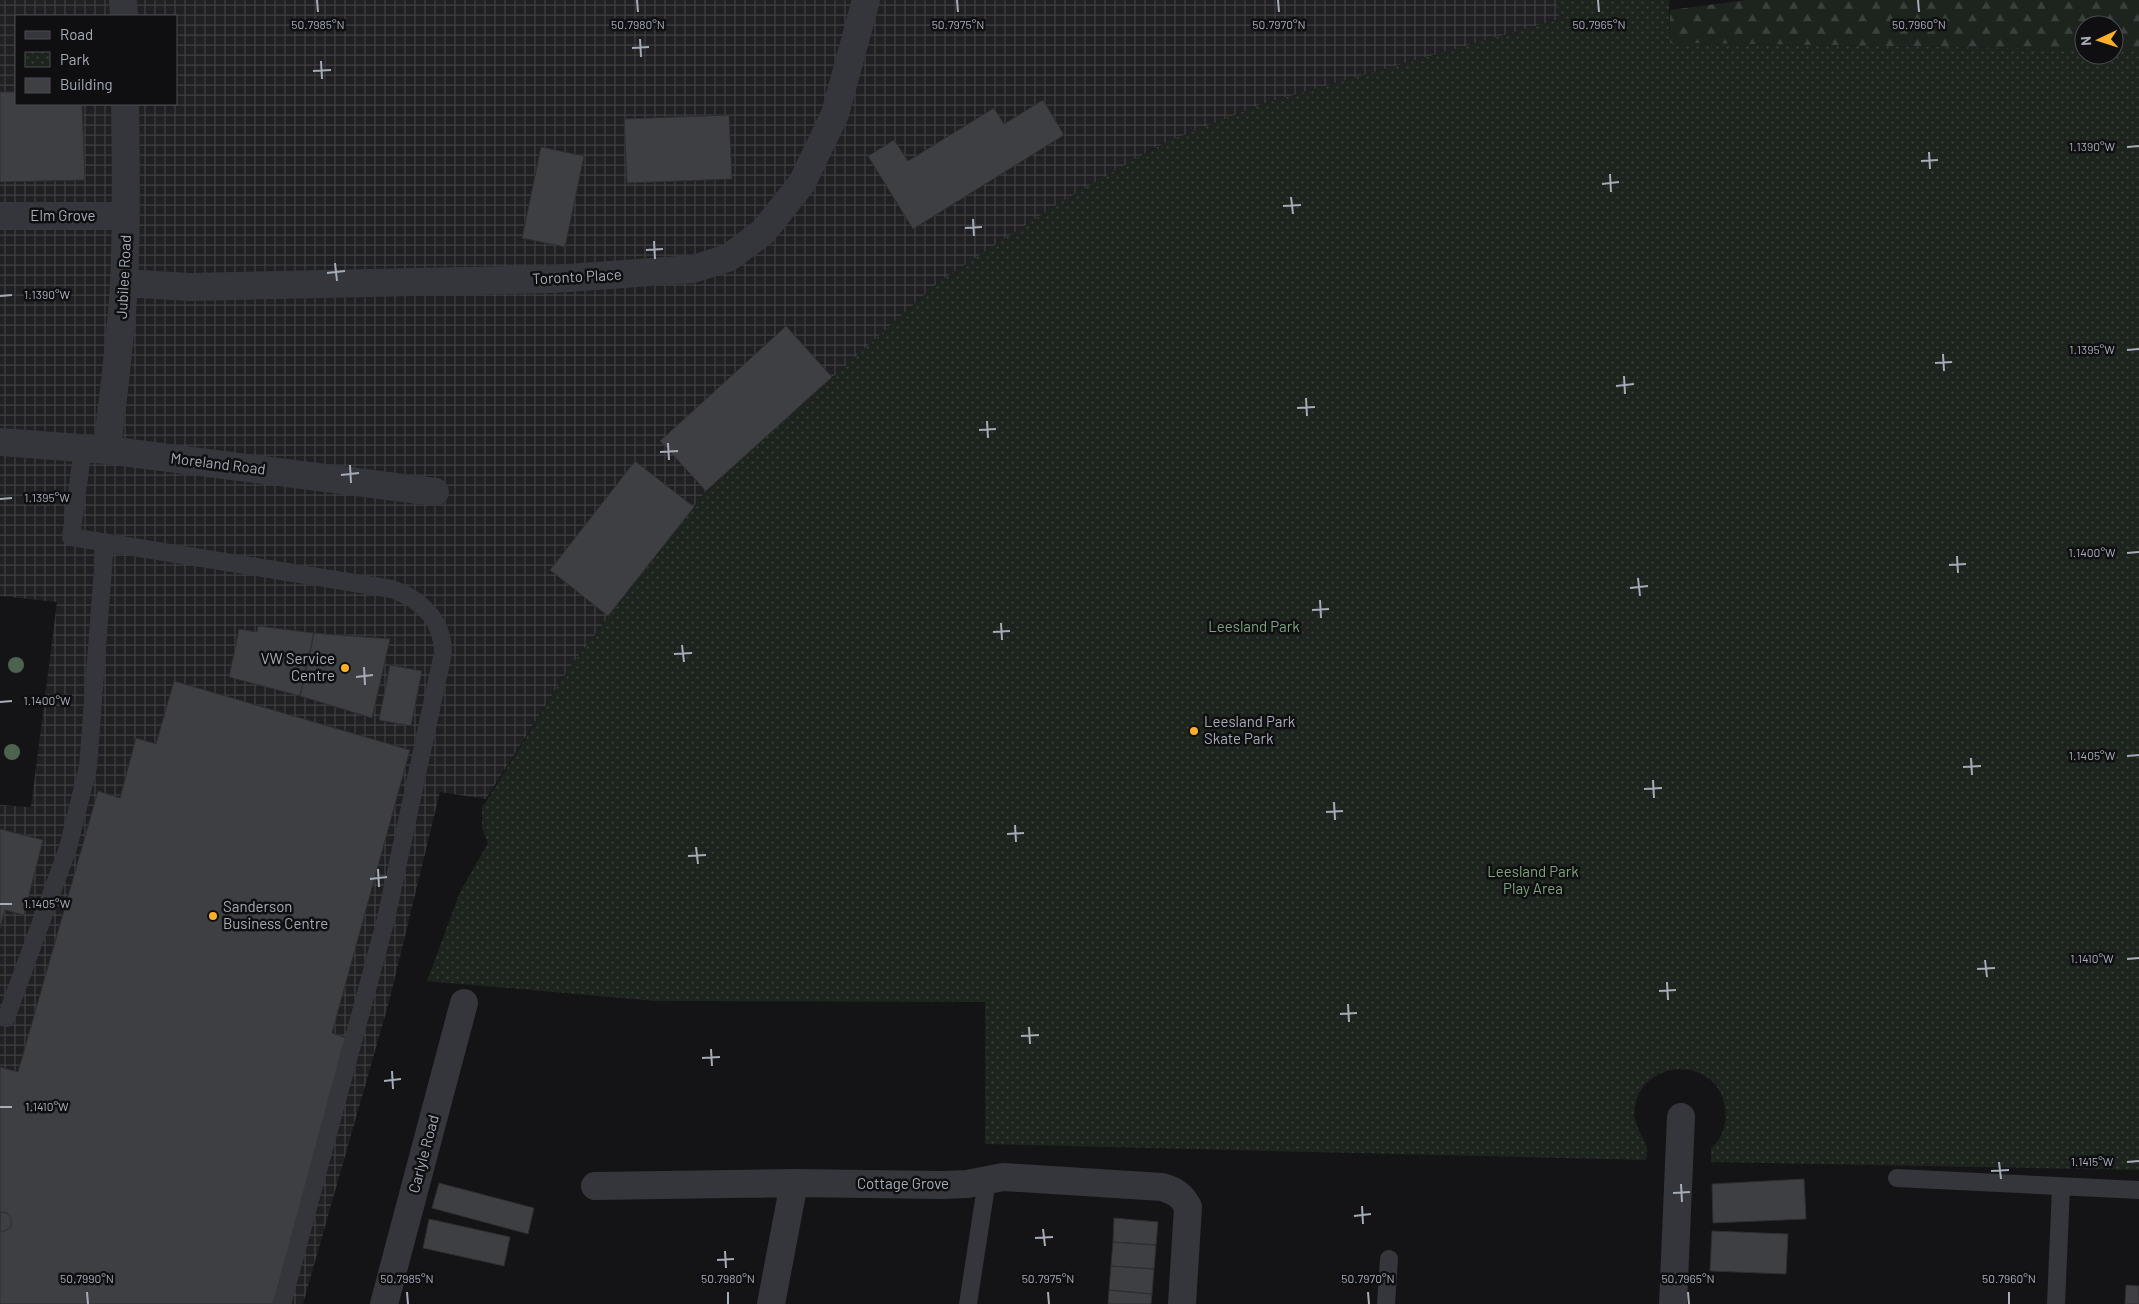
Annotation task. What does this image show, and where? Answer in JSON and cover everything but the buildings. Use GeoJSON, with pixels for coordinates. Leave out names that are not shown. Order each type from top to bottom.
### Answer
{"type":"FeatureCollection","features":[{"type":"Feature","properties":{"kind":"street"},"geometry":{"type":"LineString","coordinates":[[124,0],[124,15]]}},
{"type":"Feature","properties":{"kind":"street","name":"Toronto Place"},"geometry":{"type":"LineString","coordinates":[[124,283],[190,287],[554,279],[693,270],[728,258],[763,232],[802,183],[835,114],[866,0]]}},
{"type":"Feature","properties":{"kind":"street","name":"Jubilee Road"},"geometry":{"type":"LineString","coordinates":[[95,449],[124,283],[126,216],[125,105]]}},
{"type":"Feature","properties":{"kind":"street","name":"Elm Grove"},"geometry":{"type":"LineString","coordinates":[[0,216],[126,216]]}},
{"type":"Feature","properties":{"kind":"street","name":"Moreland Road"},"geometry":{"type":"LineString","coordinates":[[0,442],[95,449],[435,492]]}},
{"type":"Feature","properties":{"kind":"street","name":"Carlyle Road"},"geometry":{"type":"LineString","coordinates":[[384,1304],[464,1003]]}},
{"type":"Feature","properties":{"kind":"street"},"geometry":{"type":"LineString","coordinates":[[1673,1304],[1681,1117]]}},
{"type":"Feature","properties":{"kind":"street","name":"Cottage Grove"},"geometry":{"type":"LineString","coordinates":[[595,1186],[794,1183],[942,1185],[987,1180],[1003,1176],[1162,1186],[1173,1190],[1183,1197],[1188,1207],[1182,1304]]}},
{"type":"Feature","properties":{"kind":"street"},"geometry":{"type":"LineString","coordinates":[[771,1304],[794,1183]]}},
{"type":"Feature","properties":{"kind":"lane"},"geometry":{"type":"LineString","coordinates":[[95,449],[71,537],[392,589],[413,598],[426,609],[436,623],[442,639],[443,654],[386,919],[282,1304]]}},
{"type":"Feature","properties":{"kind":"lane"},"geometry":{"type":"LineString","coordinates":[[6,1018],[68,848],[88,767],[105,542]]}},
{"type":"Feature","properties":{"kind":"lane"},"geometry":{"type":"LineString","coordinates":[[1898,1178],[2139,1190]]}},
{"type":"Feature","properties":{"kind":"lane"},"geometry":{"type":"LineString","coordinates":[[968,1304],[987,1180]]}},
{"type":"Feature","properties":{"kind":"lane"},"geometry":{"type":"LineString","coordinates":[[2056,1304],[2062,1187]]}},
{"type":"Feature","properties":{"kind":"lane"},"geometry":{"type":"LineString","coordinates":[[1386,1304],[1389,1259]]}},
{"type":"Feature","properties":{"kind":"shaded area"},"geometry":{"type":"Polygon","coordinates":[[[0,0],[1556,0],[1560,19],[1262,104],[1152,149],[940,281],[706,491],[570,667],[486,799],[440,792],[389,1002],[303,1304],[0,1304],[0,805],[31,807],[57,602],[0,596],[0,0]]]}},
{"type":"Feature","properties":{"kind":"green space","name":"Leesland Park"},"geometry":{"type":"Polygon","coordinates":[[[1556,0],[1669,0],[1670,43],[2074,49],[2074,65],[2124,65],[2124,50],[2139,50],[2139,1170],[1711,1162],[1712,1147],[1723,1130],[1725,1108],[1720,1092],[1710,1080],[1697,1072],[1682,1069],[1667,1071],[1653,1078],[1642,1089],[1635,1105],[1636,1121],[1647,1148],[1646,1160],[985,1144],[985,1002],[656,1001],[427,981],[460,892],[488,843],[482,828],[482,808],[570,667],[706,491],[940,281],[1059,203],[1171,140],[1262,104],[1560,19],[1556,0]]]}},
{"type":"Feature","properties":{"kind":"green space"},"geometry":{"type":"Polygon","coordinates":[[[1746,0],[2139,0],[2139,50],[2124,50],[2124,15],[2074,15],[2074,49],[1670,43],[1670,10],[1746,0]]]}},
{"type":"Feature","properties":{"kind":"place","name":"VW Service Centre"},"geometry":{"type":"Point","coordinates":[345,668]}},
{"type":"Feature","properties":{"kind":"place","name":"Leesland Park Skate Park"},"geometry":{"type":"Point","coordinates":[1194,731]}},
{"type":"Feature","properties":{"kind":"place","name":"Sanderson Business Centre"},"geometry":{"type":"Point","coordinates":[213,916]}},
{"type":"Feature","properties":{"kind":"park label","name":"Leesland Park Play Area"},"geometry":{"type":"Point","coordinates":[1533,880]}}]}
